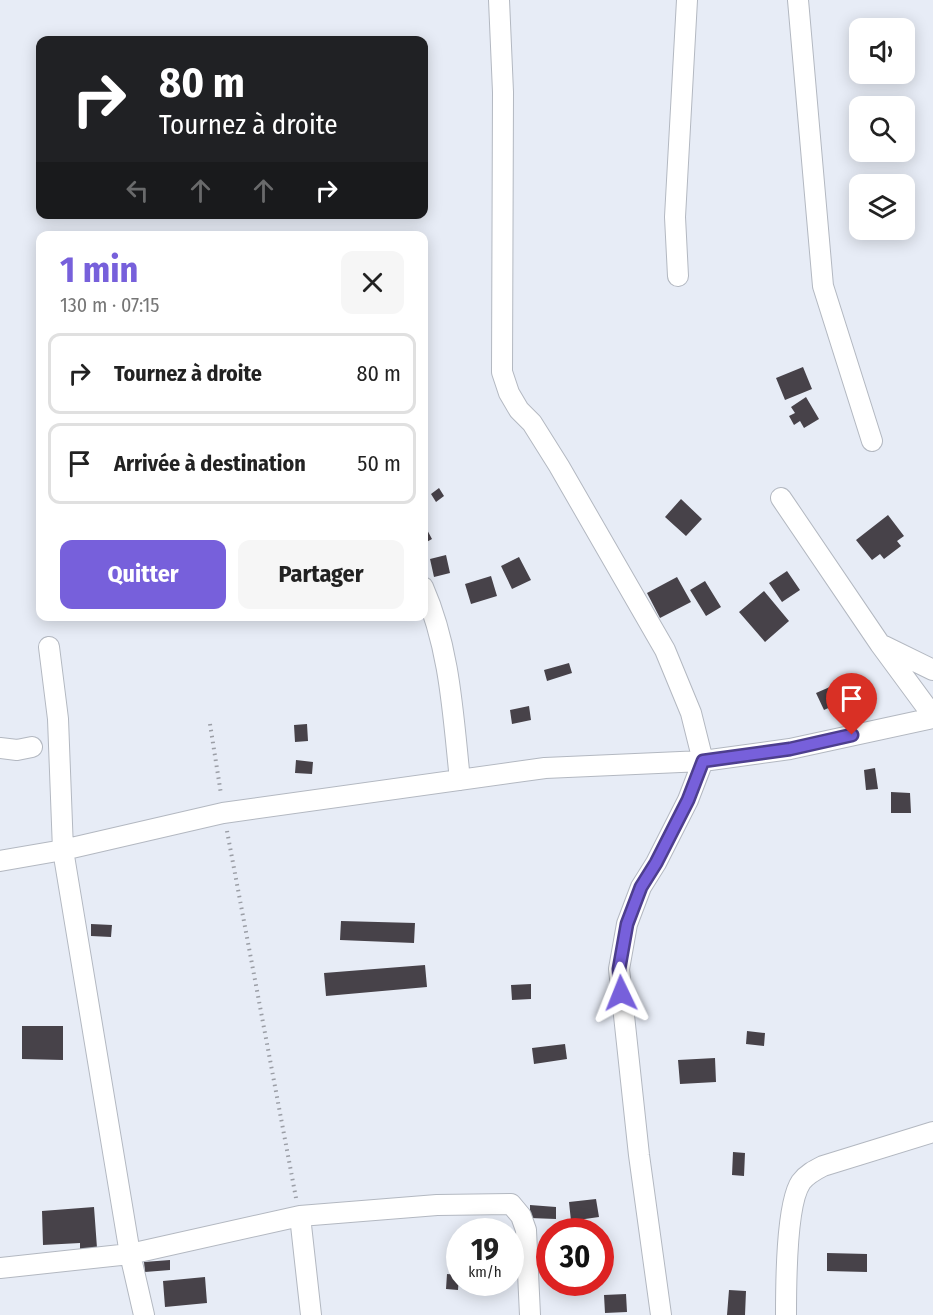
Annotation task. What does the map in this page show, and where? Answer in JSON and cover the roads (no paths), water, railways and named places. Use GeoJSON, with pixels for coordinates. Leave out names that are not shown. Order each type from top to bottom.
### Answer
{"type":"FeatureCollection","features":[{"type":"Feature","properties":{"kind":"street"},"geometry":{"type":"LineString","coordinates":[[499,0],[504,92],[502,372],[509,393],[519,410],[532,423],[559,466],[665,650],[691,713],[703,761],[688,800],[641,887],[627,924],[619,969],[639,1155],[661,1315]]}},
{"type":"Feature","properties":{"kind":"street"},"geometry":{"type":"LineString","coordinates":[[678,276],[675,217],[687,0]]}},
{"type":"Feature","properties":{"kind":"street"},"geometry":{"type":"LineString","coordinates":[[798,0],[823,286],[872,441]]}},
{"type":"Feature","properties":{"kind":"street"},"geometry":{"type":"LineString","coordinates":[[0,861],[63,850],[224,813],[545,768],[703,761],[790,749],[933,717],[880,644],[782,498]]}},
{"type":"Feature","properties":{"kind":"street"},"geometry":{"type":"LineString","coordinates":[[428,598],[434,612],[448,669],[460,780]]}},
{"type":"Feature","properties":{"kind":"street"},"geometry":{"type":"LineString","coordinates":[[880,644],[933,670]]}},
{"type":"Feature","properties":{"kind":"street"},"geometry":{"type":"LineString","coordinates":[[49,647],[58,719],[63,850],[130,1254],[144,1315]]}},
{"type":"Feature","properties":{"kind":"street"},"geometry":{"type":"LineString","coordinates":[[0,748],[17,750],[33,747]]}},
{"type":"Feature","properties":{"kind":"street"},"geometry":{"type":"LineString","coordinates":[[786,1315],[787,1252],[795,1195],[800,1183],[809,1174],[823,1166],[933,1132]]}},
{"type":"Feature","properties":{"kind":"street"},"geometry":{"type":"LineString","coordinates":[[0,1268],[130,1254],[300,1216],[437,1205],[511,1204],[521,1216],[526,1230],[530,1315]]}},
{"type":"Feature","properties":{"kind":"street"},"geometry":{"type":"LineString","coordinates":[[300,1216],[311,1315]]}}]}
